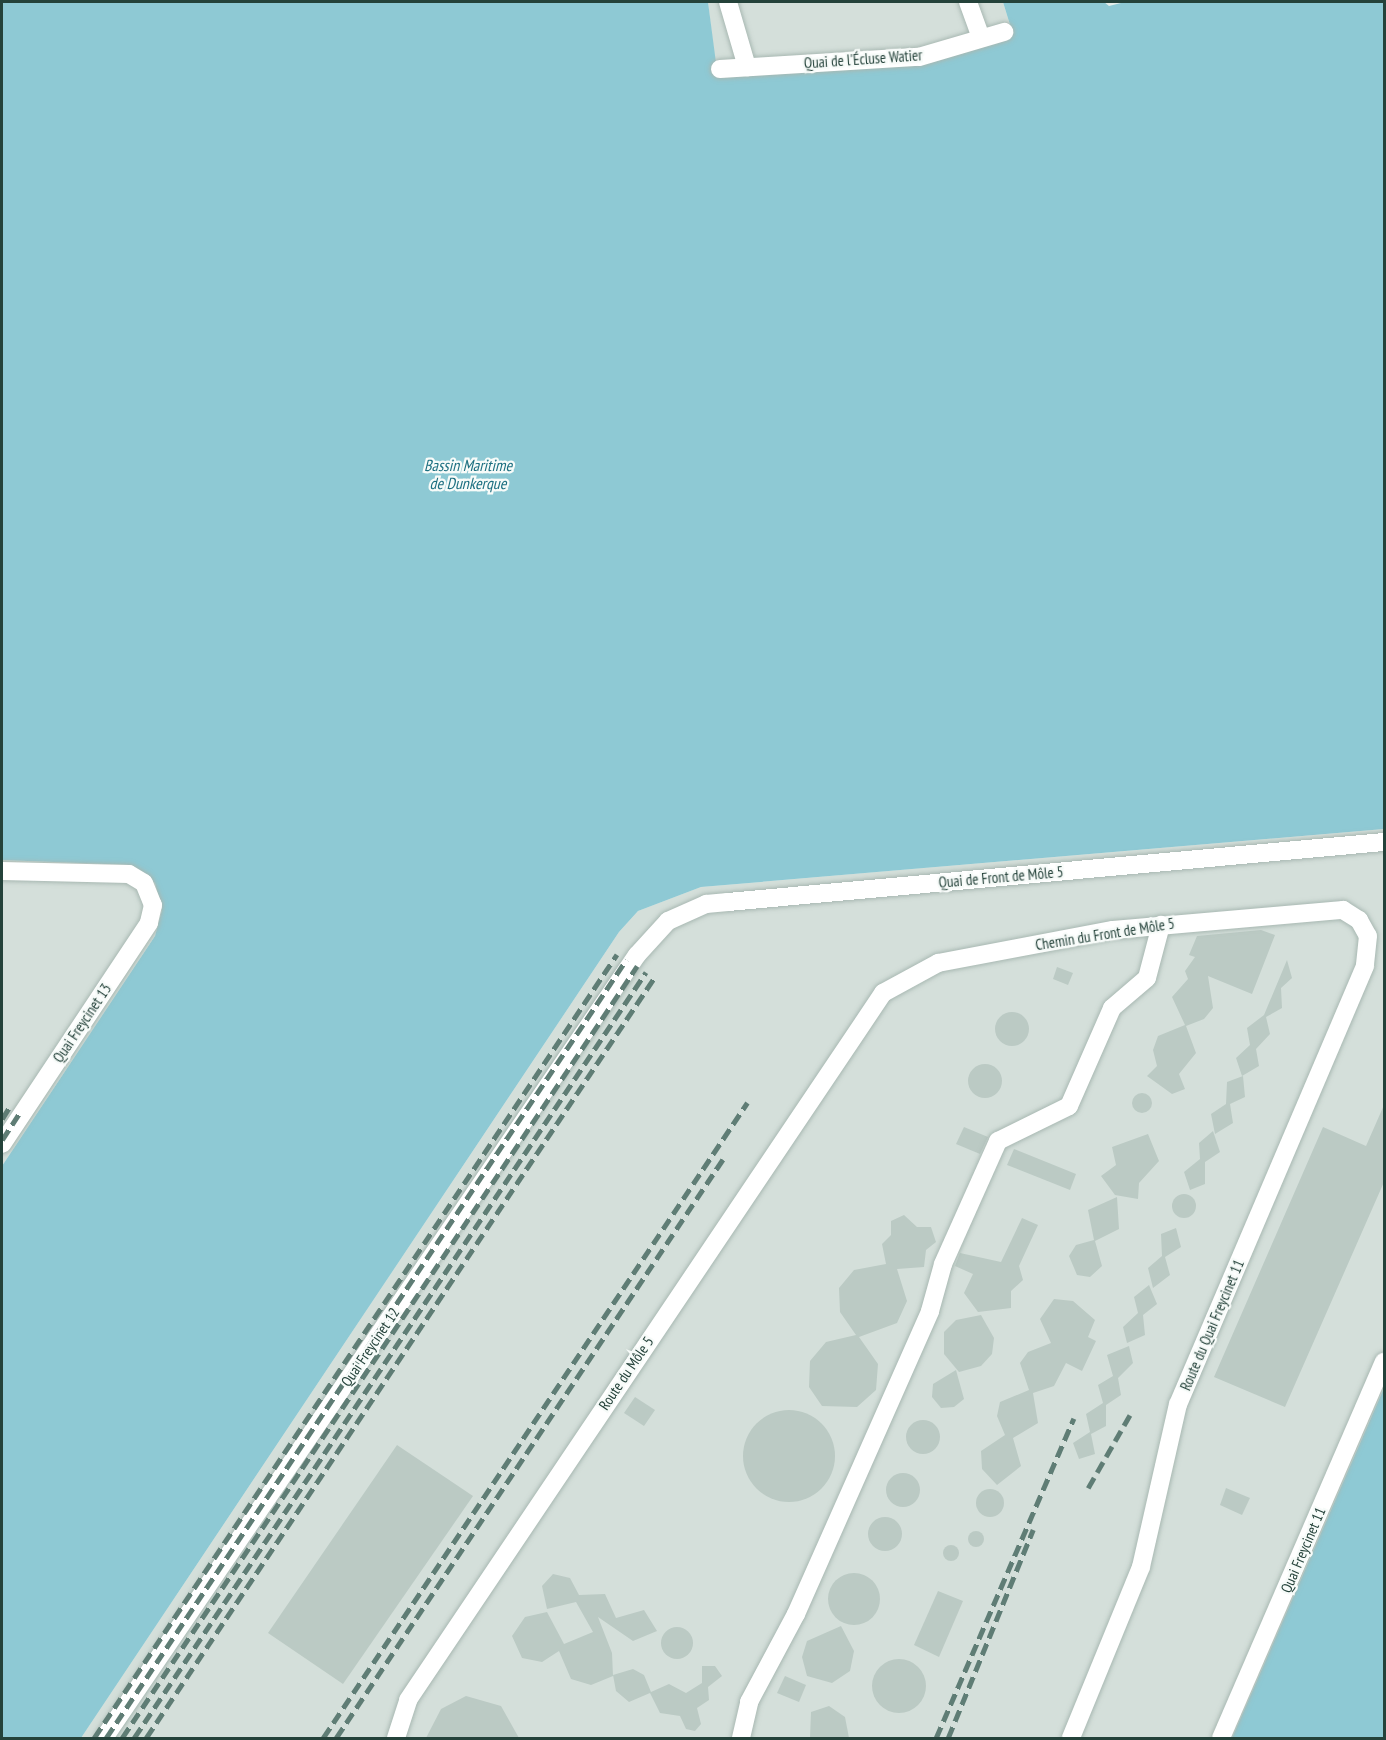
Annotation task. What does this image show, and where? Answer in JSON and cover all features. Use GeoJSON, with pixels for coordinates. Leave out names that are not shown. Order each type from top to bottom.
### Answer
{"type":"FeatureCollection","features":[{"type":"Feature","properties":{"kind":"street"},"geometry":{"type":"LineString","coordinates":[[728,2],[747,67]]}},
{"type":"Feature","properties":{"kind":"street"},"geometry":{"type":"LineString","coordinates":[[969,2],[981,38]]}},
{"type":"Feature","properties":{"kind":"street","name":"Quai de l'Écluse Watier"},"geometry":{"type":"LineString","coordinates":[[720,69],[919,57],[1004,32]]}},
{"type":"Feature","properties":{"kind":"street","name":"Quai de Front de Môle 5"},"geometry":{"type":"LineString","coordinates":[[637,955],[668,921],[706,904],[1384,842]]}},
{"type":"Feature","properties":{"kind":"street","name":"Quai Freycinet 13"},"geometry":{"type":"LineString","coordinates":[[2,871],[129,874],[144,883],[152,898],[149,923],[2,1144]]}},
{"type":"Feature","properties":{"kind":"street","name":"Chemin du Front de Môle 5"},"geometry":{"type":"LineString","coordinates":[[867,1012],[896,982],[938,963],[1161,925],[1329,909],[1359,920]]}},
{"type":"Feature","properties":{"kind":"street","name":"Route du Quai Freycinet 11"},"geometry":{"type":"LineString","coordinates":[[1071,1738],[1133,1590],[1154,1511],[1178,1404],[1365,966],[1369,943],[1359,920]]}},
{"type":"Feature","properties":{"kind":"street"},"geometry":{"type":"LineString","coordinates":[[741,1738],[749,1702],[796,1614],[930,1311],[943,1264],[998,1140],[1069,1106],[1112,1008],[1147,978],[1161,925]]}},
{"type":"Feature","properties":{"kind":"street","name":"Quai Freycinet 12"},"geometry":{"type":"LineString","coordinates":[[104,1738],[637,955]]}},
{"type":"Feature","properties":{"kind":"street","name":"Route du Môle 5"},"geometry":{"type":"LineString","coordinates":[[396,1738],[408,1700],[867,1012]]}},
{"type":"Feature","properties":{"kind":"street","name":"Quai Freycinet 11"},"geometry":{"type":"LineString","coordinates":[[1221,1738],[1384,1362]]}},
{"type":"Feature","properties":{"kind":"shaded area"},"geometry":{"type":"Polygon","coordinates":[[[708,2],[1003,2],[1011,28],[922,63],[717,78],[708,2]]]}},
{"type":"Feature","properties":{"kind":"shaded area"},"geometry":{"type":"Polygon","coordinates":[[[1384,829],[1384,1388],[1232,1738],[81,1738],[619,932],[638,911],[701,887],[1384,829]]]}},
{"type":"Feature","properties":{"kind":"shaded area"},"geometry":{"type":"Polygon","coordinates":[[[2,860],[131,865],[155,883],[162,910],[155,936],[2,1166],[2,860]]]}},
{"type":"Feature","properties":{"kind":"water","name":"Bassin Maritime de Dunkerque"},"geometry":{"type":"Polygon","coordinates":[[[2,2],[708,2],[718,78],[922,63],[1011,28],[1003,2],[1104,2],[1109,6],[1125,2],[1384,2],[1384,829],[701,887],[638,911],[619,932],[81,1738],[2,1738],[2,1166],[155,936],[162,910],[155,883],[131,865],[2,860],[2,2]]]}},
{"type":"Feature","properties":{"kind":"water"},"geometry":{"type":"Polygon","coordinates":[[[1384,1388],[1384,1738],[1232,1738],[1384,1388]]]}},
{"type":"Feature","properties":{"kind":"building"},"geometry":{"type":"Polygon","coordinates":[[[1261,930],[1275,935],[1252,994],[1208,976],[1213,1008],[1204,1019],[1186,1026],[1196,1053],[1179,1074],[1185,1089],[1172,1094],[1147,1076],[1157,1066],[1153,1050],[1158,1036],[1185,1025],[1172,997],[1188,979],[1185,971],[1195,957],[1189,955],[1197,936],[1261,930]]]}},
{"type":"Feature","properties":{"kind":"building"},"geometry":{"type":"Polygon","coordinates":[[[1287,960],[1292,978],[1281,988],[1282,1008],[1266,1017],[1270,1034],[1256,1049],[1259,1066],[1242,1076],[1236,1058],[1250,1045],[1247,1028],[1264,1015],[1287,960]]]}},
{"type":"Feature","properties":{"kind":"building"},"geometry":{"type":"Polygon","coordinates":[[[1057,967],[1073,973],[1068,985],[1053,979],[1057,967]]]}},
{"type":"Feature","properties":{"kind":"building"},"geometry":{"type":"Polygon","coordinates":[[[1012,1012],[1024,1017],[1029,1029],[1024,1041],[1012,1046],[1000,1041],[995,1029],[1000,1017],[1012,1012]]]}},
{"type":"Feature","properties":{"kind":"building"},"geometry":{"type":"Polygon","coordinates":[[[985,1064],[997,1069],[1002,1081],[997,1093],[985,1098],[973,1093],[968,1081],[973,1069],[985,1064]]]}},
{"type":"Feature","properties":{"kind":"building"},"geometry":{"type":"Polygon","coordinates":[[[1243,1076],[1245,1097],[1230,1104],[1233,1123],[1215,1134],[1211,1114],[1226,1104],[1227,1082],[1243,1076]]]}},
{"type":"Feature","properties":{"kind":"building"},"geometry":{"type":"Polygon","coordinates":[[[1142,1093],[1149,1096],[1152,1103],[1149,1110],[1142,1113],[1135,1110],[1132,1103],[1135,1096],[1142,1093]]]}},
{"type":"Feature","properties":{"kind":"building"},"geometry":{"type":"Polygon","coordinates":[[[1384,1105],[1384,1182],[1285,1407],[1214,1377],[1323,1127],[1366,1146],[1384,1105]]]}},
{"type":"Feature","properties":{"kind":"building"},"geometry":{"type":"Polygon","coordinates":[[[964,1127],[988,1137],[980,1154],[956,1144],[964,1127]]]}},
{"type":"Feature","properties":{"kind":"building"},"geometry":{"type":"Polygon","coordinates":[[[1213,1131],[1220,1152],[1205,1162],[1205,1184],[1190,1190],[1184,1172],[1200,1159],[1199,1143],[1213,1131]]]}},
{"type":"Feature","properties":{"kind":"building"},"geometry":{"type":"Polygon","coordinates":[[[1148,1134],[1159,1161],[1139,1183],[1138,1199],[1115,1195],[1101,1176],[1116,1165],[1112,1147],[1148,1134]]]}},
{"type":"Feature","properties":{"kind":"building"},"geometry":{"type":"Polygon","coordinates":[[[1014,1149],[1076,1174],[1070,1190],[1007,1165],[1014,1149]]]}},
{"type":"Feature","properties":{"kind":"building"},"geometry":{"type":"Polygon","coordinates":[[[1184,1194],[1193,1197],[1196,1206],[1193,1215],[1184,1218],[1175,1215],[1172,1206],[1175,1197],[1184,1194]]]}},
{"type":"Feature","properties":{"kind":"building"},"geometry":{"type":"Polygon","coordinates":[[[1117,1197],[1119,1229],[1095,1241],[1102,1266],[1090,1277],[1077,1275],[1069,1256],[1076,1245],[1094,1240],[1088,1210],[1117,1197]]]}},
{"type":"Feature","properties":{"kind":"building"},"geometry":{"type":"Polygon","coordinates":[[[904,1215],[917,1227],[931,1227],[936,1242],[926,1250],[924,1267],[897,1269],[907,1301],[897,1323],[859,1337],[878,1364],[876,1390],[857,1407],[822,1406],[809,1387],[810,1361],[826,1342],[856,1335],[840,1312],[839,1288],[854,1270],[886,1264],[882,1244],[891,1235],[891,1221],[904,1215]]]}},
{"type":"Feature","properties":{"kind":"building"},"geometry":{"type":"Polygon","coordinates":[[[1022,1218],[1038,1225],[1019,1266],[1023,1280],[1011,1291],[1011,1308],[978,1312],[964,1293],[973,1274],[955,1266],[960,1253],[1001,1262],[1022,1218]]]}},
{"type":"Feature","properties":{"kind":"building"},"geometry":{"type":"Polygon","coordinates":[[[1176,1228],[1181,1247],[1165,1257],[1170,1275],[1153,1288],[1148,1268],[1162,1256],[1161,1234],[1176,1228]]]}},
{"type":"Feature","properties":{"kind":"building"},"geometry":{"type":"Polygon","coordinates":[[[1149,1285],[1157,1304],[1143,1315],[1145,1335],[1127,1343],[1123,1327],[1138,1313],[1134,1297],[1149,1285]]]}},
{"type":"Feature","properties":{"kind":"building"},"geometry":{"type":"Polygon","coordinates":[[[1054,1299],[1073,1301],[1095,1320],[1088,1337],[1096,1341],[1082,1371],[1066,1363],[1054,1386],[1033,1393],[1038,1423],[1013,1438],[1021,1466],[997,1485],[982,1469],[981,1451],[1005,1435],[997,1416],[1000,1402],[1029,1390],[1020,1363],[1028,1352],[1051,1343],[1040,1319],[1054,1299]]]}},
{"type":"Feature","properties":{"kind":"building"},"geometry":{"type":"Polygon","coordinates":[[[981,1315],[994,1338],[992,1354],[981,1366],[959,1372],[944,1354],[944,1332],[956,1320],[981,1315]]]}},
{"type":"Feature","properties":{"kind":"building"},"geometry":{"type":"Polygon","coordinates":[[[1129,1346],[1133,1363],[1118,1378],[1121,1395],[1106,1405],[1106,1426],[1091,1434],[1095,1454],[1079,1459],[1073,1443],[1090,1432],[1086,1414],[1103,1403],[1098,1385],[1113,1376],[1107,1355],[1129,1346]]]}},
{"type":"Feature","properties":{"kind":"building"},"geometry":{"type":"Polygon","coordinates":[[[956,1370],[964,1399],[954,1407],[941,1408],[932,1397],[933,1384],[956,1370]]]}},
{"type":"Feature","properties":{"kind":"building"},"geometry":{"type":"Polygon","coordinates":[[[635,1397],[655,1410],[644,1426],[624,1413],[635,1397]]]}},
{"type":"Feature","properties":{"kind":"building"},"geometry":{"type":"Polygon","coordinates":[[[789,1410],[807,1413],[822,1423],[832,1438],[835,1456],[832,1474],[822,1489],[807,1499],[789,1502],[771,1499],[756,1489],[746,1474],[743,1456],[746,1438],[756,1423],[771,1413],[789,1410]]]}},
{"type":"Feature","properties":{"kind":"building"},"geometry":{"type":"Polygon","coordinates":[[[923,1420],[935,1425],[940,1437],[935,1449],[923,1454],[911,1449],[906,1437],[911,1425],[923,1420]]]}},
{"type":"Feature","properties":{"kind":"building"},"geometry":{"type":"Polygon","coordinates":[[[397,1445],[473,1496],[343,1684],[268,1633],[397,1445]]]}},
{"type":"Feature","properties":{"kind":"building"},"geometry":{"type":"Polygon","coordinates":[[[903,1473],[915,1478],[920,1490],[915,1502],[903,1507],[891,1502],[886,1490],[891,1478],[903,1473]]]}},
{"type":"Feature","properties":{"kind":"building"},"geometry":{"type":"Polygon","coordinates":[[[1226,1488],[1250,1498],[1242,1515],[1220,1505],[1226,1488]]]}},
{"type":"Feature","properties":{"kind":"building"},"geometry":{"type":"Polygon","coordinates":[[[990,1489],[1000,1493],[1004,1503],[1000,1513],[990,1517],[980,1513],[976,1503],[980,1493],[990,1489]]]}},
{"type":"Feature","properties":{"kind":"building"},"geometry":{"type":"Polygon","coordinates":[[[885,1517],[897,1522],[902,1534],[897,1546],[885,1551],[873,1546],[868,1534],[873,1522],[885,1517]]]}},
{"type":"Feature","properties":{"kind":"building"},"geometry":{"type":"Polygon","coordinates":[[[976,1531],[982,1533],[984,1539],[982,1545],[976,1547],[970,1545],[968,1539],[970,1533],[976,1531]]]}},
{"type":"Feature","properties":{"kind":"building"},"geometry":{"type":"Polygon","coordinates":[[[951,1545],[959,1553],[951,1561],[943,1553],[951,1545]]]}},
{"type":"Feature","properties":{"kind":"building"},"geometry":{"type":"Polygon","coordinates":[[[849,1573],[859,1573],[873,1580],[880,1599],[873,1618],[859,1625],[849,1625],[839,1621],[832,1614],[828,1604],[828,1594],[832,1584],[839,1577],[849,1573]]]}},
{"type":"Feature","properties":{"kind":"building"},"geometry":{"type":"Polygon","coordinates":[[[553,1574],[570,1578],[579,1595],[605,1594],[616,1618],[644,1610],[657,1631],[633,1641],[598,1617],[612,1653],[613,1676],[591,1685],[571,1679],[559,1651],[542,1662],[522,1658],[512,1636],[525,1617],[547,1612],[564,1644],[593,1632],[576,1602],[547,1609],[542,1586],[553,1574]]]}},
{"type":"Feature","properties":{"kind":"building"},"geometry":{"type":"Polygon","coordinates":[[[938,1591],[963,1601],[939,1657],[914,1645],[938,1591]]]}},
{"type":"Feature","properties":{"kind":"building"},"geometry":{"type":"Polygon","coordinates":[[[841,1626],[854,1651],[850,1671],[832,1683],[807,1676],[802,1657],[807,1641],[841,1626]]]}},
{"type":"Feature","properties":{"kind":"building"},"geometry":{"type":"Polygon","coordinates":[[[677,1627],[688,1632],[693,1643],[688,1654],[677,1659],[666,1654],[661,1643],[666,1632],[677,1627]]]}},
{"type":"Feature","properties":{"kind":"building"},"geometry":{"type":"Polygon","coordinates":[[[899,1659],[909,1661],[918,1667],[924,1676],[926,1686],[924,1696],[918,1705],[909,1711],[899,1713],[889,1711],[880,1705],[874,1696],[872,1686],[874,1676],[880,1667],[889,1661],[899,1659]]]}},
{"type":"Feature","properties":{"kind":"building"},"geometry":{"type":"Polygon","coordinates":[[[702,1666],[715,1666],[722,1676],[708,1687],[709,1700],[697,1708],[701,1724],[695,1731],[686,1729],[680,1716],[660,1713],[650,1693],[629,1702],[616,1691],[613,1675],[633,1669],[644,1675],[651,1692],[669,1684],[686,1693],[702,1683],[702,1666]]]}},
{"type":"Feature","properties":{"kind":"building"},"geometry":{"type":"Polygon","coordinates":[[[785,1676],[806,1685],[799,1702],[777,1693],[785,1676]]]}},
{"type":"Feature","properties":{"kind":"building"},"geometry":{"type":"Polygon","coordinates":[[[466,1696],[501,1706],[519,1738],[426,1738],[441,1709],[466,1696]]]}},
{"type":"Feature","properties":{"kind":"building"},"geometry":{"type":"Polygon","coordinates":[[[829,1706],[845,1717],[849,1738],[810,1738],[811,1712],[829,1706]]]}},
{"type":"Feature","properties":{"kind":"railway"},"geometry":{"type":"LineString","coordinates":[[94,1738],[617,954]]}},
{"type":"Feature","properties":{"kind":"railway"},"geometry":{"type":"LineString","coordinates":[[106,1738],[626,960]]}},
{"type":"Feature","properties":{"kind":"railway"},"geometry":{"type":"LineString","coordinates":[[122,1738],[637,966]]}},
{"type":"Feature","properties":{"kind":"railway"},"geometry":{"type":"LineString","coordinates":[[134,1738],[646,972]]}},
{"type":"Feature","properties":{"kind":"railway"},"geometry":{"type":"LineString","coordinates":[[146,1738],[654,978]]}},
{"type":"Feature","properties":{"kind":"railway"},"geometry":{"type":"LineString","coordinates":[[323,1738],[747,1103]]}},
{"type":"Feature","properties":{"kind":"railway"},"geometry":{"type":"LineString","coordinates":[[2,1119],[10,1106]]}},
{"type":"Feature","properties":{"kind":"railway"},"geometry":{"type":"LineString","coordinates":[[2,1140],[20,1112]]}},
{"type":"Feature","properties":{"kind":"railway"},"geometry":{"type":"LineString","coordinates":[[336,1738],[723,1159]]}},
{"type":"Feature","properties":{"kind":"railway"},"geometry":{"type":"LineString","coordinates":[[1088,1488],[1131,1413]]}},
{"type":"Feature","properties":{"kind":"railway"},"geometry":{"type":"LineString","coordinates":[[936,1738],[1074,1418]]}},
{"type":"Feature","properties":{"kind":"railway"},"geometry":{"type":"LineString","coordinates":[[948,1738],[1033,1530]]}}]}
